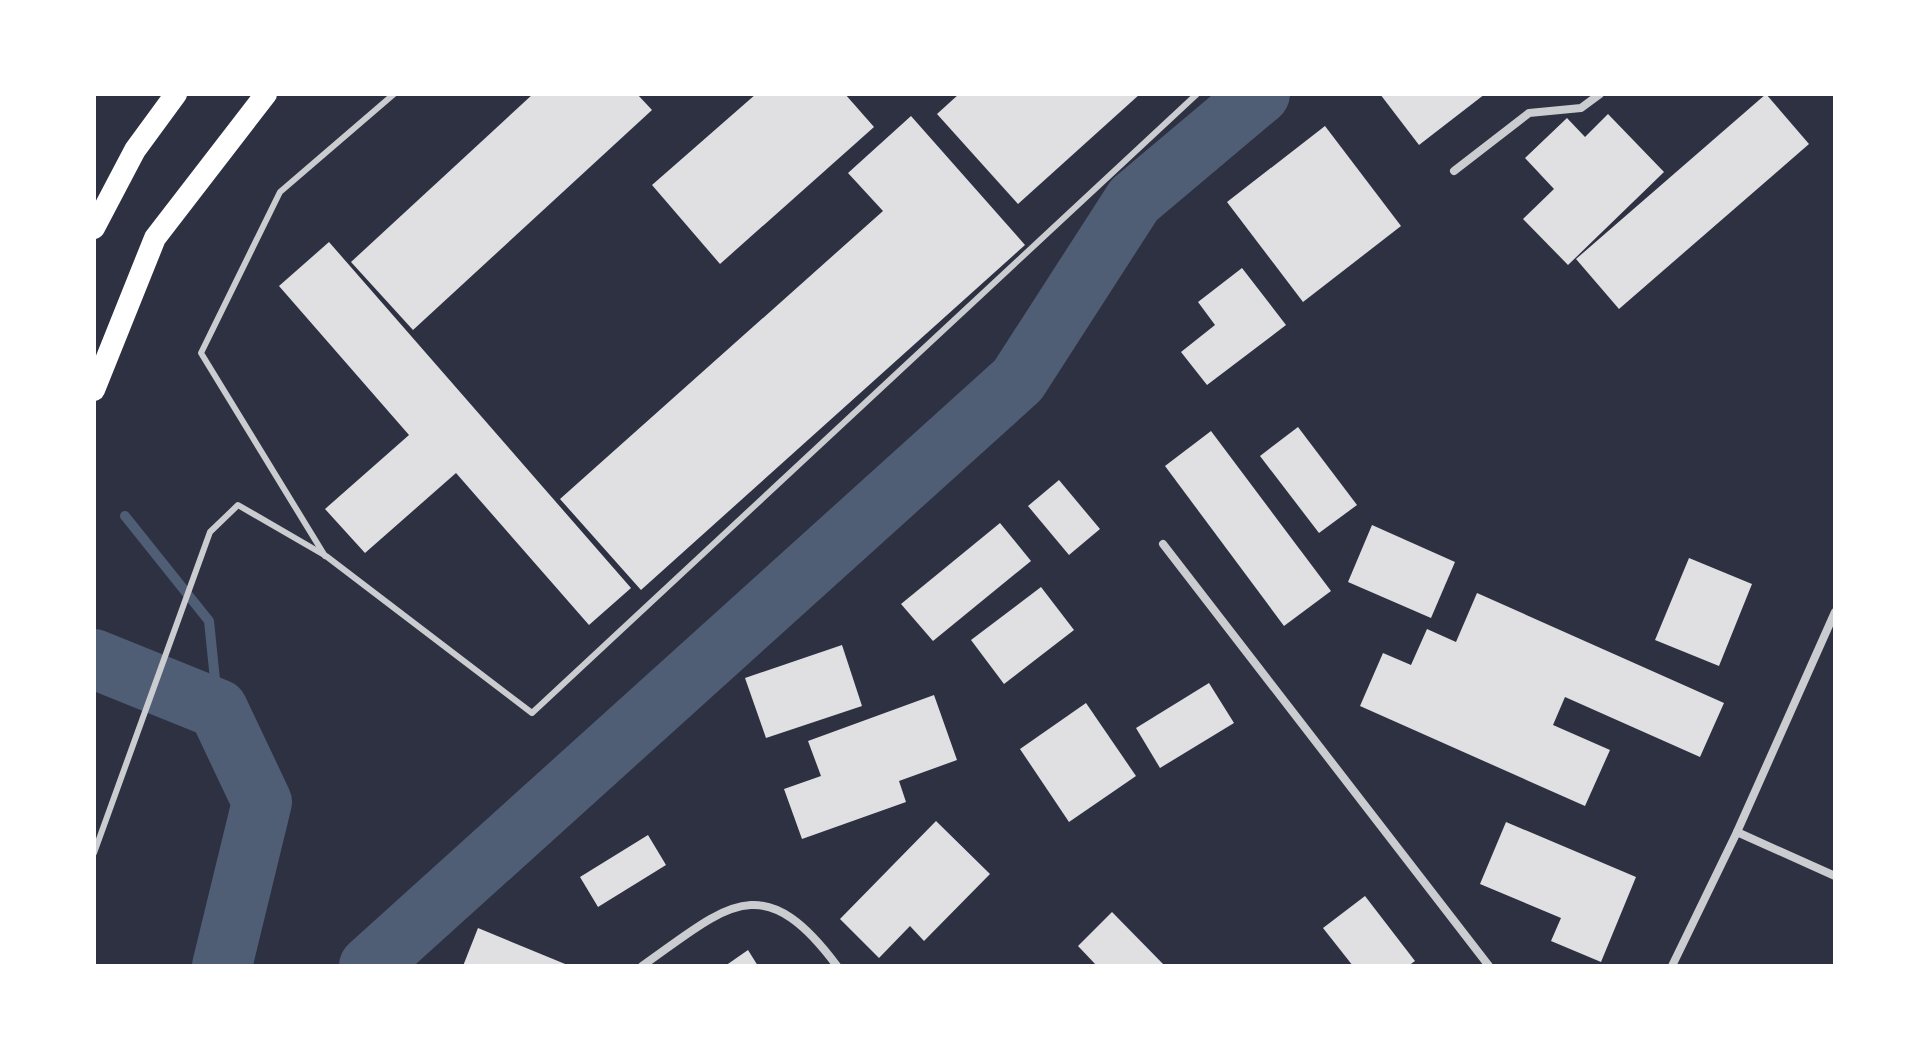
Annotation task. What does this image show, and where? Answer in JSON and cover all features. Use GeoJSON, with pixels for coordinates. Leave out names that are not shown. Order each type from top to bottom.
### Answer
{"type":"FeatureCollection","features":[{"type":"Feature","properties":{"kind":"highway"},"geometry":{"type":"LineString","coordinates":[[94,228],[135,150],[176,94]]}},
{"type":"Feature","properties":{"kind":"highway"},"geometry":{"type":"LineString","coordinates":[[94,390],[155,238],[266,94]]}},
{"type":"Feature","properties":{"kind":"street"},"geometry":{"type":"LineString","coordinates":[[1454,171],[1529,113],[1581,108],[1600,94]]}},
{"type":"Feature","properties":{"kind":"street"},"geometry":{"type":"LineString","coordinates":[[1163,544],[1489,966]]}},
{"type":"Feature","properties":{"kind":"street"},"geometry":{"type":"LineString","coordinates":[[1672,966],[1737,832],[1835,612]]}},
{"type":"Feature","properties":{"kind":"street"},"geometry":{"type":"LineString","coordinates":[[1737,832],[1835,876]]}},
{"type":"Feature","properties":{"kind":"street"},"geometry":{"type":"LineString","coordinates":[[642,966],[709,919],[737,906],[761,903],[794,917],[837,966]]}},
{"type":"Feature","properties":{"kind":"lane"},"geometry":{"type":"LineString","coordinates":[[326,556],[201,353],[280,192],[394,94]]}},
{"type":"Feature","properties":{"kind":"lane"},"geometry":{"type":"LineString","coordinates":[[94,853],[210,532],[238,505],[326,556],[532,713],[1197,94]]}},
{"type":"Feature","properties":{"kind":"building"},"geometry":{"type":"Polygon","coordinates":[[[533,94],[637,94],[652,110],[413,330],[351,262],[533,94]]]}},
{"type":"Feature","properties":{"kind":"building"},"geometry":{"type":"Polygon","coordinates":[[[756,94],[845,94],[874,127],[720,264],[652,185],[756,94]]]}},
{"type":"Feature","properties":{"kind":"building"},"geometry":{"type":"Polygon","coordinates":[[[959,94],[1140,94],[1018,204],[937,114],[959,94]]]}},
{"type":"Feature","properties":{"kind":"building"},"geometry":{"type":"Polygon","coordinates":[[[1380,94],[1485,94],[1419,145],[1380,94]]]}},
{"type":"Feature","properties":{"kind":"building"},"geometry":{"type":"Polygon","coordinates":[[[1766,94],[1809,144],[1619,309],[1576,259],[1766,94]]]}},
{"type":"Feature","properties":{"kind":"building"},"geometry":{"type":"Polygon","coordinates":[[[1608,114],[1664,172],[1568,265],[1523,219],[1554,189],[1525,158],[1567,118],[1585,137],[1608,114]]]}},
{"type":"Feature","properties":{"kind":"building"},"geometry":{"type":"Polygon","coordinates":[[[911,116],[1025,245],[641,590],[560,499],[883,211],[848,173],[911,116]]]}},
{"type":"Feature","properties":{"kind":"building"},"geometry":{"type":"Polygon","coordinates":[[[1325,126],[1401,226],[1303,302],[1227,202],[1325,126]]]}},
{"type":"Feature","properties":{"kind":"building"},"geometry":{"type":"Polygon","coordinates":[[[329,242],[631,588],[589,625],[456,473],[365,553],[325,509],[409,435],[279,286],[329,242]]]}},
{"type":"Feature","properties":{"kind":"building"},"geometry":{"type":"Polygon","coordinates":[[[1242,268],[1286,325],[1207,385],[1181,352],[1215,325],[1198,302],[1242,268]]]}},
{"type":"Feature","properties":{"kind":"building"},"geometry":{"type":"Polygon","coordinates":[[[1298,427],[1357,505],[1319,533],[1260,456],[1298,427]]]}},
{"type":"Feature","properties":{"kind":"building"},"geometry":{"type":"Polygon","coordinates":[[[1211,431],[1331,591],[1284,626],[1165,466],[1211,431]]]}},
{"type":"Feature","properties":{"kind":"building"},"geometry":{"type":"Polygon","coordinates":[[[1059,480],[1100,529],[1069,555],[1028,506],[1059,480]]]}},
{"type":"Feature","properties":{"kind":"building"},"geometry":{"type":"Polygon","coordinates":[[[1000,523],[1031,561],[933,641],[901,604],[1000,523]]]}},
{"type":"Feature","properties":{"kind":"building"},"geometry":{"type":"Polygon","coordinates":[[[1372,525],[1455,562],[1431,618],[1348,582],[1372,525]]]}},
{"type":"Feature","properties":{"kind":"building"},"geometry":{"type":"Polygon","coordinates":[[[1689,558],[1752,584],[1719,666],[1655,640],[1689,558]]]}},
{"type":"Feature","properties":{"kind":"building"},"geometry":{"type":"Polygon","coordinates":[[[1041,587],[1074,630],[1004,684],[971,640],[1041,587]]]}},
{"type":"Feature","properties":{"kind":"building"},"geometry":{"type":"Polygon","coordinates":[[[1477,593],[1724,703],[1700,757],[1565,697],[1553,725],[1610,750],[1585,806],[1360,706],[1383,653],[1411,665],[1427,629],[1456,642],[1477,593]]]}},
{"type":"Feature","properties":{"kind":"building"},"geometry":{"type":"Polygon","coordinates":[[[842,645],[862,706],[766,738],[745,678],[842,645]]]}},
{"type":"Feature","properties":{"kind":"building"},"geometry":{"type":"Polygon","coordinates":[[[1209,683],[1234,723],[1160,768],[1136,728],[1209,683]]]}},
{"type":"Feature","properties":{"kind":"building"},"geometry":{"type":"Polygon","coordinates":[[[934,695],[957,760],[899,781],[906,802],[802,839],[784,789],[821,776],[808,741],[934,695]]]}},
{"type":"Feature","properties":{"kind":"building"},"geometry":{"type":"Polygon","coordinates":[[[1086,703],[1136,776],[1069,822],[1020,749],[1086,703]]]}},
{"type":"Feature","properties":{"kind":"building"},"geometry":{"type":"Polygon","coordinates":[[[936,821],[990,874],[924,941],[910,926],[879,958],[840,919],[936,821]]]}},
{"type":"Feature","properties":{"kind":"building"},"geometry":{"type":"Polygon","coordinates":[[[1506,822],[1636,877],[1601,962],[1551,941],[1561,918],[1480,884],[1506,822]]]}},
{"type":"Feature","properties":{"kind":"building"},"geometry":{"type":"Polygon","coordinates":[[[648,835],[666,865],[598,907],[580,877],[648,835]]]}},
{"type":"Feature","properties":{"kind":"building"},"geometry":{"type":"Polygon","coordinates":[[[1365,896],[1415,961],[1408,966],[1353,966],[1323,928],[1365,896]]]}},
{"type":"Feature","properties":{"kind":"building"},"geometry":{"type":"Polygon","coordinates":[[[1112,912],[1165,966],[1097,966],[1078,946],[1112,912]]]}},
{"type":"Feature","properties":{"kind":"building"},"geometry":{"type":"Polygon","coordinates":[[[478,928],[570,966],[463,966],[478,928]]]}},
{"type":"Feature","properties":{"kind":"building"},"geometry":{"type":"Polygon","coordinates":[[[748,950],[758,966],[725,966],[748,950]]]}},
{"type":"Feature","properties":{"kind":"waterway"},"geometry":{"type":"LineString","coordinates":[[369,966],[1018,380],[1134,200],[1260,94]]}},
{"type":"Feature","properties":{"kind":"waterway"},"geometry":{"type":"LineString","coordinates":[[125,516],[209,621],[218,709]]}},
{"type":"Feature","properties":{"kind":"waterway"},"geometry":{"type":"LineString","coordinates":[[94,659],[218,709],[262,802],[222,966]]}}]}
